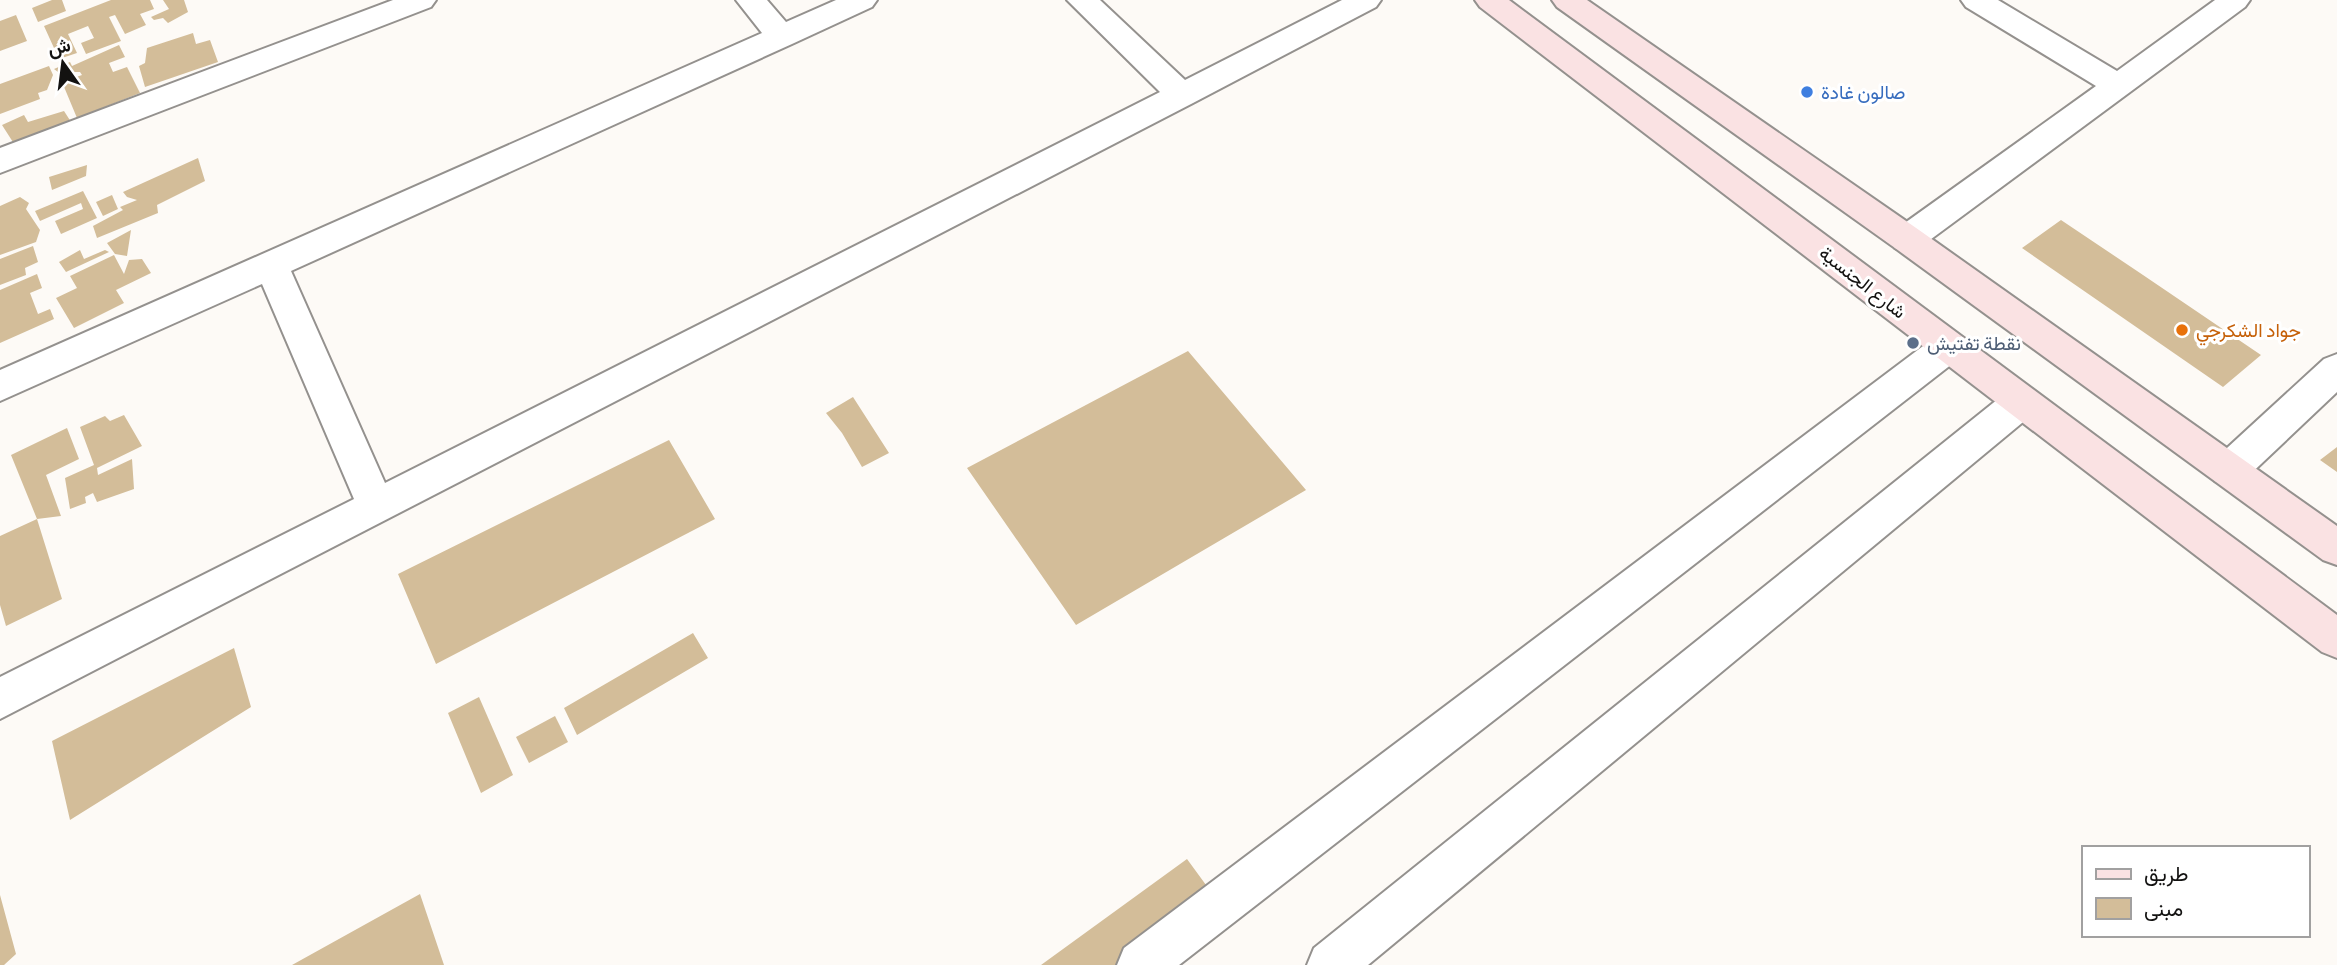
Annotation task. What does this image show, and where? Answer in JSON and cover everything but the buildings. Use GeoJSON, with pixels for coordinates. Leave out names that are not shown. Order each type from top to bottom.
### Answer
{"type":"FeatureCollection","features":[{"type":"Feature","properties":{"kind":"main road","name":"شارع الجنسية"},"geometry":{"type":"LineString","coordinates":[[1490,0],[2337,639]]}},
{"type":"Feature","properties":{"kind":"main road"},"geometry":{"type":"LineString","coordinates":[[1567,0],[1907,239],[2337,548]]}},
{"type":"Feature","properties":{"kind":"main road"},"geometry":{"type":"LineString","coordinates":[[1702,158],[1751,130]]}},
{"type":"Feature","properties":{"kind":"street"},"geometry":{"type":"LineString","coordinates":[[0,161],[421,0]]}},
{"type":"Feature","properties":{"kind":"street"},"geometry":{"type":"LineString","coordinates":[[751,0],[781,37]]}},
{"type":"Feature","properties":{"kind":"street"},"geometry":{"type":"LineString","coordinates":[[0,386],[862,0]]}},
{"type":"Feature","properties":{"kind":"street"},"geometry":{"type":"LineString","coordinates":[[1082,0],[1182,95]]}},
{"type":"Feature","properties":{"kind":"street"},"geometry":{"type":"LineString","coordinates":[[0,699],[1366,0]]}},
{"type":"Feature","properties":{"kind":"street"},"geometry":{"type":"LineString","coordinates":[[1976,0],[2119,86]]}},
{"type":"Feature","properties":{"kind":"street"},"geometry":{"type":"LineString","coordinates":[[1907,239],[2235,0]]}},
{"type":"Feature","properties":{"kind":"street"},"geometry":{"type":"LineString","coordinates":[[271,265],[376,506]]}},
{"type":"Feature","properties":{"kind":"street"},"geometry":{"type":"LineString","coordinates":[[1141,965],[1948,347]]}},
{"type":"Feature","properties":{"kind":"street"},"geometry":{"type":"LineString","coordinates":[[2229,470],[2337,369]]}},
{"type":"Feature","properties":{"kind":"street"},"geometry":{"type":"LineString","coordinates":[[1331,965],[2021,402]]}},
{"type":"Feature","properties":{"kind":"place","name":"صالون غادة"},"geometry":{"type":"Point","coordinates":[1807,92]}},
{"type":"Feature","properties":{"kind":"place","name":"جواد الشكرجي"},"geometry":{"type":"Point","coordinates":[2182,330]}},
{"type":"Feature","properties":{"kind":"place","name":"نقطة تفتيش"},"geometry":{"type":"Point","coordinates":[1913,343]}}]}
